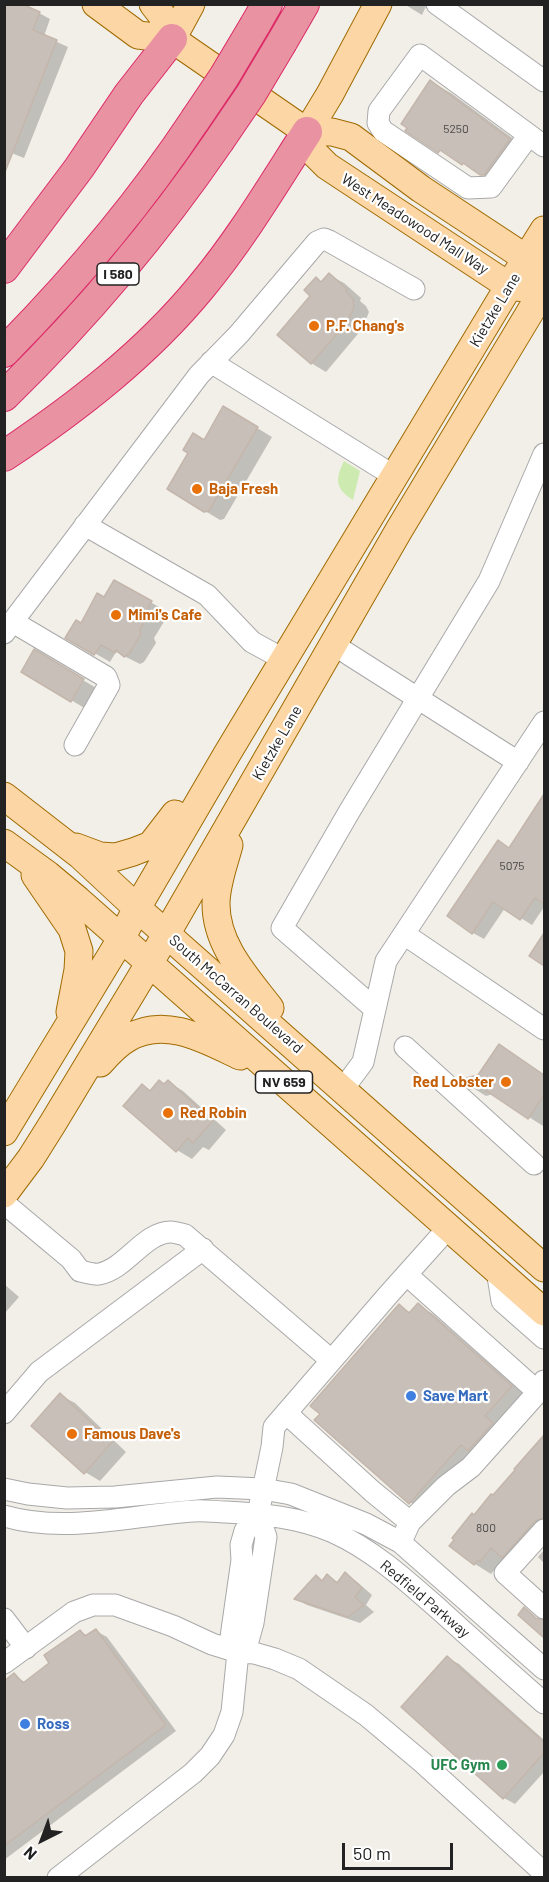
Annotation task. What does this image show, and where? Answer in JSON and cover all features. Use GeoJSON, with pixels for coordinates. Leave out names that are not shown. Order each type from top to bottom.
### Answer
{"type":"FeatureCollection","features":[{"type":"Feature","properties":{"kind":"highway","name":"I 580"},"geometry":{"type":"LineString","coordinates":[[4,396],[76,322],[128,262],[187,187],[251,94],[304,4]]}},
{"type":"Feature","properties":{"kind":"highway","name":"I 580"},"geometry":{"type":"LineString","coordinates":[[4,352],[43,313],[95,253],[161,168],[224,77],[261,15]]}},
{"type":"Feature","properties":{"kind":"highway"},"geometry":{"type":"LineString","coordinates":[[4,268],[171,39]]}},
{"type":"Feature","properties":{"kind":"highway"},"geometry":{"type":"LineString","coordinates":[[4,456],[46,428],[105,382],[187,303],[226,255],[307,132]]}},
{"type":"Feature","properties":{"kind":"main road"},"geometry":{"type":"LineString","coordinates":[[96,4],[138,35],[171,39],[307,132],[378,4]]}},
{"type":"Feature","properties":{"kind":"main road"},"geometry":{"type":"LineString","coordinates":[[153,4],[164,17],[171,39]]}},
{"type":"Feature","properties":{"kind":"main road"},"geometry":{"type":"LineString","coordinates":[[171,39],[191,4]]}},
{"type":"Feature","properties":{"kind":"main road","name":"West Meadowood Mall Way"},"geometry":{"type":"LineString","coordinates":[[307,132],[332,132],[351,137],[541,280],[509,286],[325,164],[312,151],[307,132]]}},
{"type":"Feature","properties":{"kind":"main road","name":"Kietzke Lane"},"geometry":{"type":"LineString","coordinates":[[4,1194],[31,1158],[149,964],[334,645],[541,280],[544,230]]}},
{"type":"Feature","properties":{"kind":"main road","name":"Kietzke Lane"},"geometry":{"type":"LineString","coordinates":[[6,1126],[64,1035],[227,754],[509,286]]}},
{"type":"Feature","properties":{"kind":"main road"},"geometry":{"type":"LineString","coordinates":[[64,842],[99,856],[116,857],[151,844],[164,830],[180,806],[227,754]]}},
{"type":"Feature","properties":{"kind":"main road","name":"South McCarran Boulevard"},"geometry":{"type":"LineString","coordinates":[[4,796],[64,842],[544,1268]]}},
{"type":"Feature","properties":{"kind":"main road"},"geometry":{"type":"LineString","coordinates":[[240,806],[219,882],[216,902],[217,919],[232,960],[280,1020],[338,1084]]}},
{"type":"Feature","properties":{"kind":"main road"},"geometry":{"type":"LineString","coordinates":[[13,848],[72,929],[78,951],[78,970],[64,1035]]}},
{"type":"Feature","properties":{"kind":"main road","name":"NV 659"},"geometry":{"type":"LineString","coordinates":[[13,848],[78,900],[544,1312]]}},
{"type":"Feature","properties":{"kind":"main road"},"geometry":{"type":"LineString","coordinates":[[53,1123],[91,1071],[115,1047],[128,1037],[154,1029],[186,1032],[206,1039],[273,1072]]}},
{"type":"Feature","properties":{"kind":"main road"},"geometry":{"type":"LineString","coordinates":[[449,1227],[456,1218],[468,1221],[544,1287]]}},
{"type":"Feature","properties":{"kind":"street"},"geometry":{"type":"LineString","coordinates":[[437,4],[544,81]]}},
{"type":"Feature","properties":{"kind":"street"},"geometry":{"type":"LineString","coordinates":[[420,55],[537,140],[491,187],[468,188],[383,130],[378,123],[379,111],[420,55]]}},
{"type":"Feature","properties":{"kind":"street"},"geometry":{"type":"LineString","coordinates":[[7,621],[85,525],[199,375],[239,334],[317,242],[324,239],[329,241],[414,290]]}},
{"type":"Feature","properties":{"kind":"street"},"geometry":{"type":"LineString","coordinates":[[211,362],[394,476]]}},
{"type":"Feature","properties":{"kind":"street"},"geometry":{"type":"LineString","coordinates":[[375,1009],[282,928],[349,812],[489,581],[544,454]]}},
{"type":"Feature","properties":{"kind":"street"},"geometry":{"type":"LineString","coordinates":[[85,525],[207,595],[252,642],[285,660]]}},
{"type":"Feature","properties":{"kind":"street"},"geometry":{"type":"LineString","coordinates":[[7,621],[27,582]]}},
{"type":"Feature","properties":{"kind":"street"},"geometry":{"type":"LineString","coordinates":[[7,621],[106,677],[109,685],[75,745]]}},
{"type":"Feature","properties":{"kind":"street"},"geometry":{"type":"LineString","coordinates":[[334,645],[518,762]]}},
{"type":"Feature","properties":{"kind":"street"},"geometry":{"type":"LineString","coordinates":[[338,1084],[363,1062],[386,961],[544,722]]}},
{"type":"Feature","properties":{"kind":"street"},"geometry":{"type":"LineString","coordinates":[[404,934],[544,1029]]}},
{"type":"Feature","properties":{"kind":"street"},"geometry":{"type":"LineString","coordinates":[[405,1047],[534,1164]]}},
{"type":"Feature","properties":{"kind":"street"},"geometry":{"type":"LineString","coordinates":[[4,1203],[71,1259],[80,1271],[98,1274],[130,1257],[151,1239],[170,1232],[185,1235],[331,1360]]}},
{"type":"Feature","properties":{"kind":"street"},"geometry":{"type":"LineString","coordinates":[[58,1878],[193,1773],[210,1756],[224,1735],[232,1712],[238,1652],[231,1637],[242,1545],[245,1532],[258,1514],[274,1427],[449,1227]]}},
{"type":"Feature","properties":{"kind":"street"},"geometry":{"type":"LineString","coordinates":[[4,1413],[39,1372],[203,1249]]}},
{"type":"Feature","properties":{"kind":"street"},"geometry":{"type":"LineString","coordinates":[[497,1270],[502,1301],[544,1338]]}},
{"type":"Feature","properties":{"kind":"street"},"geometry":{"type":"LineString","coordinates":[[400,1542],[410,1522],[446,1486],[471,1467],[541,1386],[406,1275]]}},
{"type":"Feature","properties":{"kind":"street"},"geometry":{"type":"LineString","coordinates":[[286,1413],[373,1492],[410,1522]]}},
{"type":"Feature","properties":{"kind":"street","name":"Redfield Parkway"},"geometry":{"type":"LineString","coordinates":[[4,1489],[48,1497],[87,1498],[217,1487],[263,1489],[291,1494],[366,1524],[400,1542],[544,1670]]}},
{"type":"Feature","properties":{"kind":"street","name":"Redfield Parkway"},"geometry":{"type":"LineString","coordinates":[[4,1516],[51,1523],[84,1524],[196,1510],[258,1514],[304,1522],[333,1532],[392,1569],[544,1703]]}},
{"type":"Feature","properties":{"kind":"street"},"geometry":{"type":"LineString","coordinates":[[544,1530],[505,1573],[544,1608]]}},
{"type":"Feature","properties":{"kind":"street"},"geometry":{"type":"LineString","coordinates":[[4,1663],[74,1612],[93,1605],[115,1605],[173,1626],[212,1644],[275,1659],[299,1669],[366,1714],[544,1873]]}},
{"type":"Feature","properties":{"kind":"street"},"geometry":{"type":"LineString","coordinates":[[4,1619],[26,1648]]}},
{"type":"Feature","properties":{"kind":"green space"},"geometry":{"type":"Polygon","coordinates":[[[344,461],[360,471],[353,500],[343,492],[338,483],[344,461]]]}},
{"type":"Feature","properties":{"kind":"building"},"geometry":{"type":"Polygon","coordinates":[[[4,4],[22,4],[40,12],[33,30],[57,40],[5,172],[4,4]]]}},
{"type":"Feature","properties":{"kind":"building"},"geometry":{"type":"Polygon","coordinates":[[[430,80],[510,139],[484,175],[480,175],[463,163],[462,165],[440,150],[438,153],[405,131],[407,128],[401,124],[430,80]]]}},
{"type":"Feature","properties":{"kind":"building","name":"P.F. Chang's"},"geometry":{"type":"Polygon","coordinates":[[[329,273],[347,289],[346,291],[353,299],[354,307],[348,321],[311,364],[277,335],[310,296],[304,290],[316,277],[321,282],[329,273]]]}},
{"type":"Feature","properties":{"kind":"building"},"geometry":{"type":"Polygon","coordinates":[[[223,406],[258,427],[209,511],[204,512],[167,489],[188,453],[183,450],[193,433],[204,440],[223,406]]]}},
{"type":"Feature","properties":{"kind":"building","name":"Mimi's Cafe"},"geometry":{"type":"Polygon","coordinates":[[[114,580],[152,601],[147,609],[151,611],[140,629],[141,634],[129,654],[124,657],[116,650],[115,653],[101,645],[94,655],[65,638],[76,620],[81,623],[97,593],[104,597],[114,580]]]}},
{"type":"Feature","properties":{"kind":"building"},"geometry":{"type":"Polygon","coordinates":[[[34,649],[84,679],[71,702],[21,672],[34,649]]]}},
{"type":"Feature","properties":{"kind":"building"},"geometry":{"type":"Polygon","coordinates":[[[544,794],[544,904],[535,898],[520,920],[493,902],[472,934],[447,916],[498,840],[509,848],[544,794]]]}},
{"type":"Feature","properties":{"kind":"building"},"geometry":{"type":"Polygon","coordinates":[[[544,933],[544,966],[529,956],[544,933]]]}},
{"type":"Feature","properties":{"kind":"building","name":"Red Lobster"},"geometry":{"type":"Polygon","coordinates":[[[499,1044],[544,1075],[544,1095],[528,1119],[479,1086],[470,1089],[468,1087],[466,1078],[478,1075],[499,1044]]]}},
{"type":"Feature","properties":{"kind":"building","name":"Red Robin"},"geometry":{"type":"Polygon","coordinates":[[[159,1080],[164,1084],[168,1080],[213,1121],[193,1143],[188,1138],[176,1152],[123,1106],[142,1084],[150,1091],[159,1080]]]}},
{"type":"Feature","properties":{"kind":"building","name":"Save Mart"},"geometry":{"type":"Polygon","coordinates":[[[418,1303],[512,1386],[485,1416],[493,1423],[468,1451],[461,1445],[409,1504],[314,1420],[320,1414],[310,1406],[399,1304],[409,1313],[418,1303]]]}},
{"type":"Feature","properties":{"kind":"building","name":"Famous Dave's"},"geometry":{"type":"Polygon","coordinates":[[[60,1393],[112,1442],[84,1474],[31,1426],[60,1393]]]}},
{"type":"Feature","properties":{"kind":"building"},"geometry":{"type":"Polygon","coordinates":[[[544,1435],[544,1518],[535,1521],[502,1558],[491,1548],[480,1562],[478,1560],[474,1565],[449,1546],[454,1540],[452,1538],[472,1513],[474,1515],[491,1494],[493,1495],[544,1435]]]}},
{"type":"Feature","properties":{"kind":"building"},"geometry":{"type":"Polygon","coordinates":[[[345,1572],[362,1588],[355,1597],[364,1605],[348,1617],[294,1599],[316,1575],[322,1581],[327,1574],[337,1583],[345,1572]]]}},
{"type":"Feature","properties":{"kind":"building"},"geometry":{"type":"Polygon","coordinates":[[[524,1607],[536,1618],[544,1620],[544,1638],[518,1615],[524,1607]]]}},
{"type":"Feature","properties":{"kind":"building"},"geometry":{"type":"Polygon","coordinates":[[[96,1629],[166,1725],[4,1846],[4,1681],[14,1673],[23,1683],[49,1663],[44,1655],[80,1630],[85,1636],[96,1629]]]}},
{"type":"Feature","properties":{"kind":"building"},"geometry":{"type":"Polygon","coordinates":[[[447,1656],[544,1742],[544,1753],[503,1799],[401,1707],[447,1656]]]}},
{"type":"Feature","properties":{"kind":"place","name":"P.F. Chang's"},"geometry":{"type":"Point","coordinates":[314,326]}},
{"type":"Feature","properties":{"kind":"place","name":"Baja Fresh"},"geometry":{"type":"Point","coordinates":[197,489]}},
{"type":"Feature","properties":{"kind":"place","name":"Mimi's Cafe"},"geometry":{"type":"Point","coordinates":[116,615]}},
{"type":"Feature","properties":{"kind":"place","name":"Red Lobster"},"geometry":{"type":"Point","coordinates":[506,1082]}},
{"type":"Feature","properties":{"kind":"place","name":"Red Robin"},"geometry":{"type":"Point","coordinates":[168,1113]}},
{"type":"Feature","properties":{"kind":"place","name":"Save Mart"},"geometry":{"type":"Point","coordinates":[411,1396]}},
{"type":"Feature","properties":{"kind":"place","name":"Famous Dave's"},"geometry":{"type":"Point","coordinates":[72,1434]}},
{"type":"Feature","properties":{"kind":"place","name":"Ross"},"geometry":{"type":"Point","coordinates":[25,1724]}},
{"type":"Feature","properties":{"kind":"place","name":"UFC Gym"},"geometry":{"type":"Point","coordinates":[502,1765]}}]}
